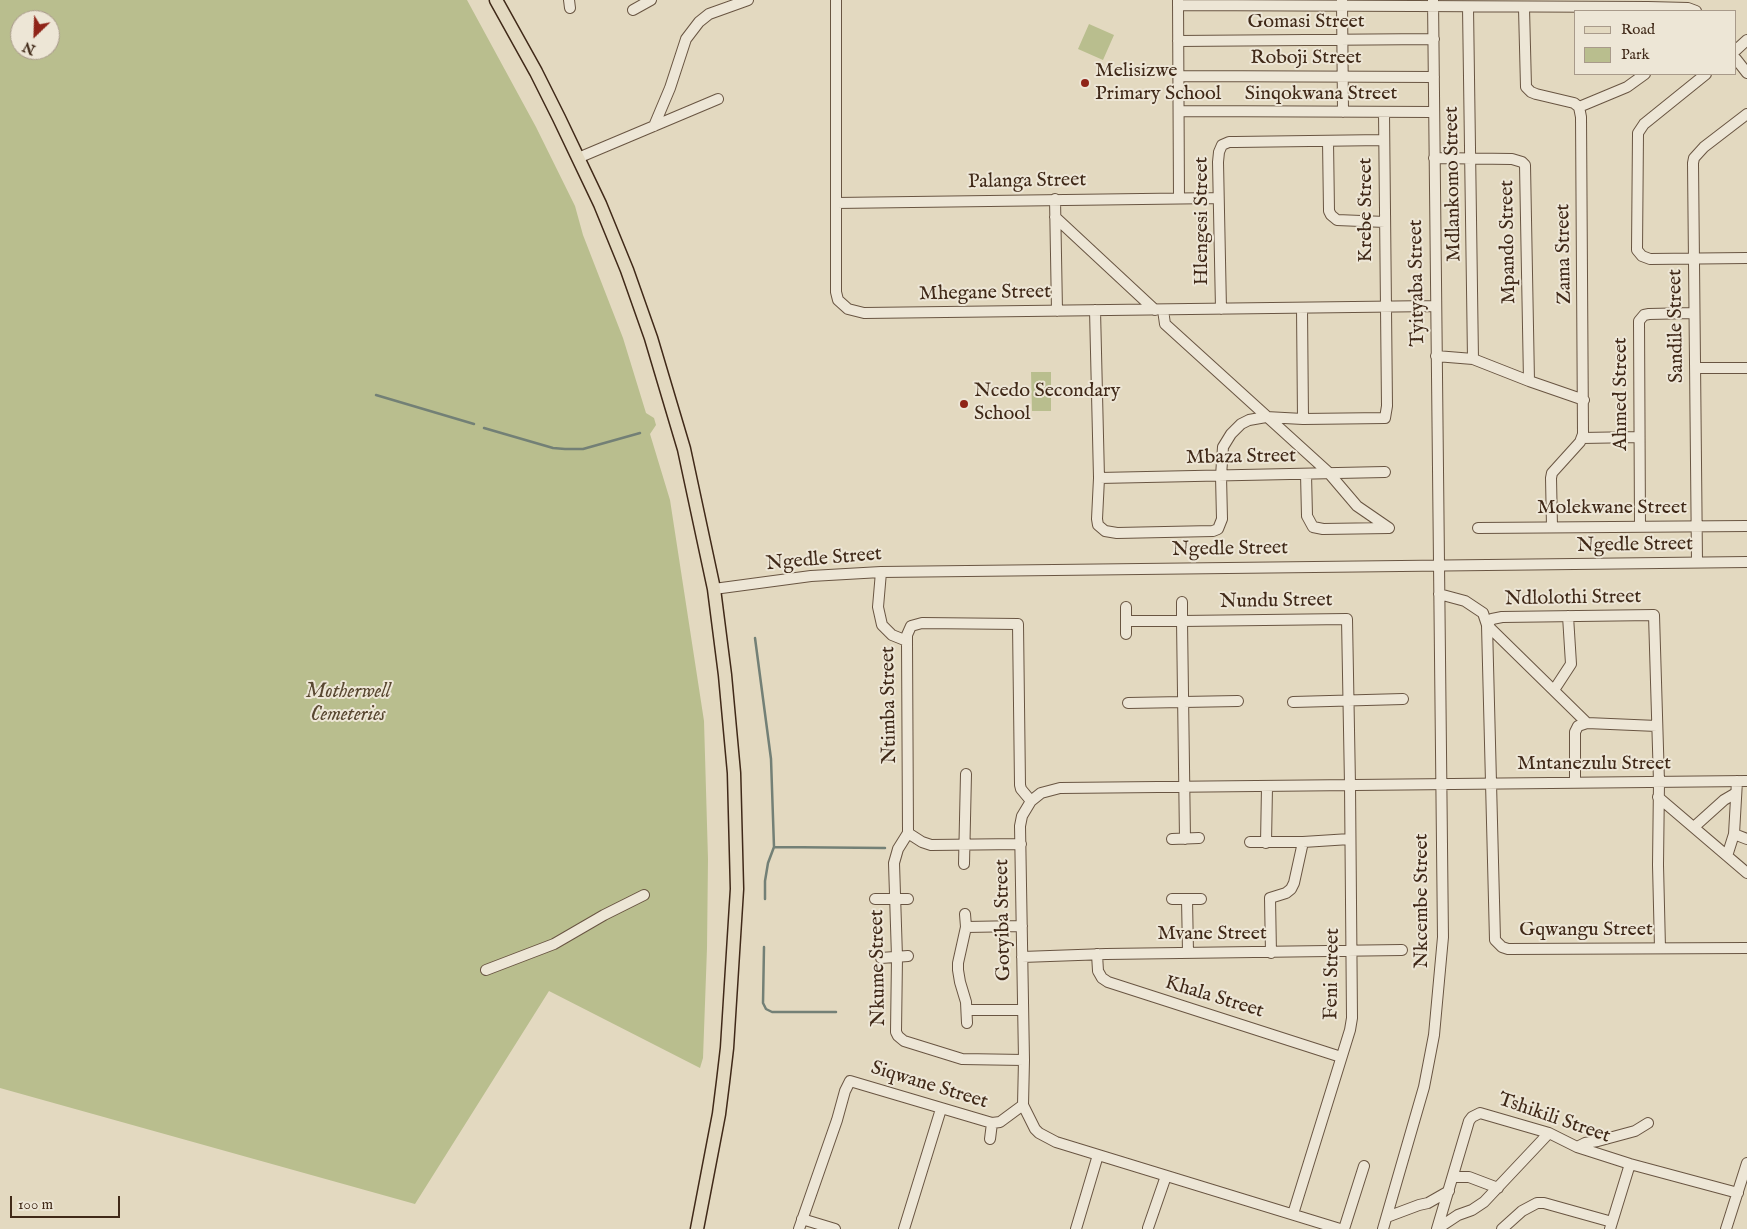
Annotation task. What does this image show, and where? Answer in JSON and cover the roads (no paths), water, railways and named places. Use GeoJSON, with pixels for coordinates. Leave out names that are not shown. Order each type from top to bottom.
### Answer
{"type":"FeatureCollection","features":[{"type":"Feature","properties":{"kind":"main road"},"geometry":{"type":"LineString","coordinates":[[496,0],[536,72],[578,158],[600,204],[627,270],[661,370],[684,449],[714,589],[725,675],[734,774],[737,889],[728,1038],[723,1082],[719,1114],[697,1229]]}},
{"type":"Feature","properties":{"kind":"street"},"geometry":{"type":"LineString","coordinates":[[633,10],[650,0]]}},
{"type":"Feature","properties":{"kind":"street"},"geometry":{"type":"LineString","coordinates":[[654,126],[670,88],[686,39],[699,22],[709,14],[748,0]]}},
{"type":"Feature","properties":{"kind":"street","name":"Mhegane Street"},"geometry":{"type":"LineString","coordinates":[[836,0],[836,292],[838,300],[848,308],[864,313],[1435,306]]}},
{"type":"Feature","properties":{"kind":"street"},"geometry":{"type":"LineString","coordinates":[[1179,198],[1178,3],[1433,3],[1468,8],[1508,4],[1524,8],[1648,4],[1693,10]]}},
{"type":"Feature","properties":{"kind":"street"},"geometry":{"type":"LineString","coordinates":[[1342,3],[1343,112]]}},
{"type":"Feature","properties":{"kind":"street","name":"Tyityaba Street"},"geometry":{"type":"LineString","coordinates":[[1433,3],[1439,566]]}},
{"type":"Feature","properties":{"kind":"street","name":"Mdlankomo Street"},"geometry":{"type":"LineString","coordinates":[[1468,8],[1473,359]]}},
{"type":"Feature","properties":{"kind":"street"},"geometry":{"type":"LineString","coordinates":[[1524,8],[1526,87],[1531,92],[1571,101],[1579,108],[1626,87],[1644,75]]}},
{"type":"Feature","properties":{"kind":"street","name":"Gomasi Street"},"geometry":{"type":"LineString","coordinates":[[1178,41],[1434,40]]}},
{"type":"Feature","properties":{"kind":"street"},"geometry":{"type":"LineString","coordinates":[[1737,49],[1747,40]]}},
{"type":"Feature","properties":{"kind":"street"},"geometry":{"type":"LineString","coordinates":[[1737,60],[1747,73]]}},
{"type":"Feature","properties":{"kind":"street"},"geometry":{"type":"LineString","coordinates":[[1705,75],[1639,130],[1636,140],[1638,250],[1642,256],[1650,259],[1747,258]]}},
{"type":"Feature","properties":{"kind":"street","name":"Roboji Street"},"geometry":{"type":"LineString","coordinates":[[1178,76],[1434,77]]}},
{"type":"Feature","properties":{"kind":"street"},"geometry":{"type":"LineString","coordinates":[[578,158],[718,99]]}},
{"type":"Feature","properties":{"kind":"street","name":"Zama Street"},"geometry":{"type":"LineString","coordinates":[[1579,108],[1581,117],[1584,400],[1582,438]]}},
{"type":"Feature","properties":{"kind":"street","name":"Sinqokwana Street"},"geometry":{"type":"LineString","coordinates":[[1179,111],[1434,112]]}},
{"type":"Feature","properties":{"kind":"street","name":"Krebe Street"},"geometry":{"type":"LineString","coordinates":[[1303,419],[1385,418],[1387,406],[1384,113]]}},
{"type":"Feature","properties":{"kind":"street","name":"Sandile Street"},"geometry":{"type":"LineString","coordinates":[[1697,562],[1694,158],[1704,147],[1747,114]]}},
{"type":"Feature","properties":{"kind":"street","name":"Hlengesi Street"},"geometry":{"type":"LineString","coordinates":[[1221,309],[1218,198],[1220,148],[1225,143],[1235,142],[1384,140]]}},
{"type":"Feature","properties":{"kind":"street"},"geometry":{"type":"LineString","coordinates":[[1328,141],[1329,211],[1331,215],[1337,220],[1385,222]]}},
{"type":"Feature","properties":{"kind":"street","name":"Mpando Street"},"geometry":{"type":"LineString","coordinates":[[1434,158],[1471,160],[1512,159],[1522,162],[1524,165],[1529,381]]}},
{"type":"Feature","properties":{"kind":"street","name":"Palanga Street"},"geometry":{"type":"LineString","coordinates":[[836,202],[1218,198]]}},
{"type":"Feature","properties":{"kind":"street"},"geometry":{"type":"LineString","coordinates":[[1055,199],[1056,311]]}},
{"type":"Feature","properties":{"kind":"street"},"geometry":{"type":"LineString","coordinates":[[1055,217],[1159,310],[1164,324],[1328,472],[1357,506],[1389,528],[1313,527],[1307,516],[1306,474]]}},
{"type":"Feature","properties":{"kind":"street"},"geometry":{"type":"LineString","coordinates":[[1095,310],[1097,520],[1098,525],[1105,531],[1118,533],[1213,531],[1220,525],[1222,519],[1222,452],[1225,441],[1230,434],[1248,420],[1266,417],[1303,419],[1302,308]]}},
{"type":"Feature","properties":{"kind":"street","name":"Ahmed Street"},"geometry":{"type":"LineString","coordinates":[[1640,526],[1639,321],[1644,315],[1649,314],[1694,313]]}},
{"type":"Feature","properties":{"kind":"street"},"geometry":{"type":"LineString","coordinates":[[1436,356],[1473,359],[1584,400]]}},
{"type":"Feature","properties":{"kind":"street"},"geometry":{"type":"LineString","coordinates":[[1695,368],[1747,368]]}},
{"type":"Feature","properties":{"kind":"street"},"geometry":{"type":"LineString","coordinates":[[1552,527],[1552,473],[1582,438],[1639,437]]}},
{"type":"Feature","properties":{"kind":"street","name":"Mbaza Street"},"geometry":{"type":"LineString","coordinates":[[1098,478],[1385,472]]}},
{"type":"Feature","properties":{"kind":"street","name":"Molekwane Street"},"geometry":{"type":"LineString","coordinates":[[1478,528],[1747,526]]}},
{"type":"Feature","properties":{"kind":"street","name":"Ngedle Street"},"geometry":{"type":"LineString","coordinates":[[714,589],[811,576],[882,572],[1747,562]]}},
{"type":"Feature","properties":{"kind":"street","name":"Nkcembe Street"},"geometry":{"type":"LineString","coordinates":[[1383,1229],[1420,1104],[1436,1018],[1443,937],[1439,566]]}},
{"type":"Feature","properties":{"kind":"street"},"geometry":{"type":"LineString","coordinates":[[882,572],[878,607],[882,625],[892,635],[907,640]]}},
{"type":"Feature","properties":{"kind":"street"},"geometry":{"type":"LineString","coordinates":[[1439,594],[1458,598],[1474,606],[1483,614],[1487,625],[1587,723]]}},
{"type":"Feature","properties":{"kind":"street"},"geometry":{"type":"LineString","coordinates":[[1182,602],[1186,838]]}},
{"type":"Feature","properties":{"kind":"street"},"geometry":{"type":"LineString","coordinates":[[1126,607],[1126,634]]}},
{"type":"Feature","properties":{"kind":"street","name":"Ndlolothi Street"},"geometry":{"type":"LineString","coordinates":[[1491,783],[1487,625],[1492,619],[1502,617],[1654,615],[1658,726],[1660,948]]}},
{"type":"Feature","properties":{"kind":"street"},"geometry":{"type":"LineString","coordinates":[[1554,690],[1571,664],[1568,616]]}},
{"type":"Feature","properties":{"kind":"street","name":"Nundu Street"},"geometry":{"type":"LineString","coordinates":[[1127,621],[1347,618],[1350,785]]}},
{"type":"Feature","properties":{"kind":"street","name":"Ntimba Street"},"geometry":{"type":"LineString","coordinates":[[908,833],[907,640],[908,630],[914,624],[1018,624],[1020,785],[1031,801]]}},
{"type":"Feature","properties":{"kind":"street"},"geometry":{"type":"LineString","coordinates":[[1293,702],[1404,699]]}},
{"type":"Feature","properties":{"kind":"street"},"geometry":{"type":"LineString","coordinates":[[1128,703],[1238,702]]}},
{"type":"Feature","properties":{"kind":"street"},"geometry":{"type":"LineString","coordinates":[[1575,782],[1576,730],[1578,726],[1587,723],[1658,726]]}},
{"type":"Feature","properties":{"kind":"street"},"geometry":{"type":"LineString","coordinates":[[964,864],[966,774]]}},
{"type":"Feature","properties":{"kind":"street"},"geometry":{"type":"LineString","coordinates":[[1727,856],[1734,834],[1736,793],[1742,781]]}},
{"type":"Feature","properties":{"kind":"street","name":"Mntanezulu Street"},"geometry":{"type":"LineString","coordinates":[[1441,783],[1742,781]]}},
{"type":"Feature","properties":{"kind":"street"},"geometry":{"type":"LineString","coordinates":[[1031,801],[1041,792],[1060,788],[1266,787],[1441,783]]}},
{"type":"Feature","properties":{"kind":"street","name":"Gqwangu Street"},"geometry":{"type":"LineString","coordinates":[[1491,783],[1494,936],[1498,944],[1508,948],[1747,948]]}},
{"type":"Feature","properties":{"kind":"street","name":"Feni Street"},"geometry":{"type":"LineString","coordinates":[[1293,1214],[1352,1018],[1350,785]]}},
{"type":"Feature","properties":{"kind":"street"},"geometry":{"type":"LineString","coordinates":[[1266,787],[1266,843]]}},
{"type":"Feature","properties":{"kind":"street"},"geometry":{"type":"LineString","coordinates":[[1694,827],[1724,800],[1736,793]]}},
{"type":"Feature","properties":{"kind":"street"},"geometry":{"type":"LineString","coordinates":[[1658,797],[1747,873]]}},
{"type":"Feature","properties":{"kind":"street","name":"Gotyiba Street"},"geometry":{"type":"LineString","coordinates":[[1031,801],[1022,816],[1021,844],[1023,1105],[1038,1133],[1056,1142],[1335,1228]]}},
{"type":"Feature","properties":{"kind":"street"},"geometry":{"type":"LineString","coordinates":[[908,833],[926,844],[1021,844]]}},
{"type":"Feature","properties":{"kind":"street","name":"Nkume Street"},"geometry":{"type":"LineString","coordinates":[[908,833],[895,858],[895,900],[902,957],[896,1032],[900,1038],[910,1043],[962,1059],[1024,1060]]}},
{"type":"Feature","properties":{"kind":"street"},"geometry":{"type":"LineString","coordinates":[[1734,834],[1747,839]]}},
{"type":"Feature","properties":{"kind":"street"},"geometry":{"type":"LineString","coordinates":[[1172,839],[1199,838]]}},
{"type":"Feature","properties":{"kind":"street"},"geometry":{"type":"LineString","coordinates":[[1250,842],[1304,842],[1350,839]]}},
{"type":"Feature","properties":{"kind":"street"},"geometry":{"type":"LineString","coordinates":[[1270,953],[1270,898],[1286,893],[1294,883],[1304,842]]}},
{"type":"Feature","properties":{"kind":"street"},"geometry":{"type":"LineString","coordinates":[[486,970],[554,944],[604,915],[644,895]]}},
{"type":"Feature","properties":{"kind":"street"},"geometry":{"type":"LineString","coordinates":[[876,899],[908,899]]}},
{"type":"Feature","properties":{"kind":"street"},"geometry":{"type":"LineString","coordinates":[[1172,899],[1201,899]]}},
{"type":"Feature","properties":{"kind":"street"},"geometry":{"type":"LineString","coordinates":[[1186,899],[1188,952]]}},
{"type":"Feature","properties":{"kind":"street"},"geometry":{"type":"LineString","coordinates":[[965,914],[966,927],[958,962],[960,982],[968,1010],[967,1023]]}},
{"type":"Feature","properties":{"kind":"street"},"geometry":{"type":"LineString","coordinates":[[966,927],[1022,926]]}},
{"type":"Feature","properties":{"kind":"street","name":"Mvane Street"},"geometry":{"type":"LineString","coordinates":[[1022,957],[1188,952],[1270,953],[1402,950]]}},
{"type":"Feature","properties":{"kind":"street","name":"Khala Street"},"geometry":{"type":"LineString","coordinates":[[1097,954],[1098,971],[1102,978],[1108,982],[1341,1057]]}},
{"type":"Feature","properties":{"kind":"street"},"geometry":{"type":"LineString","coordinates":[[881,958],[902,957]]}},
{"type":"Feature","properties":{"kind":"street"},"geometry":{"type":"LineString","coordinates":[[968,1010],[1023,1010]]}},
{"type":"Feature","properties":{"kind":"street","name":"Siqwane Street"},"geometry":{"type":"LineString","coordinates":[[800,1224],[850,1081],[992,1123],[1000,1122],[1023,1105]]}},
{"type":"Feature","properties":{"kind":"street"},"geometry":{"type":"LineString","coordinates":[[904,1229],[941,1109]]}},
{"type":"Feature","properties":{"kind":"street","name":"Tshikili Street"},"geometry":{"type":"LineString","coordinates":[[1437,1229],[1469,1121],[1480,1113],[1549,1133],[1577,1147],[1630,1164],[1738,1193]]}},
{"type":"Feature","properties":{"kind":"street"},"geometry":{"type":"LineString","coordinates":[[990,1139],[992,1123]]}},
{"type":"Feature","properties":{"kind":"street"},"geometry":{"type":"LineString","coordinates":[[1577,1147],[1585,1143],[1635,1131],[1648,1123]]}},
{"type":"Feature","properties":{"kind":"street"},"geometry":{"type":"LineString","coordinates":[[1437,1229],[1458,1215],[1472,1210],[1484,1202],[1549,1133]]}},
{"type":"Feature","properties":{"kind":"street"},"geometry":{"type":"LineString","coordinates":[[1076,1229],[1098,1155]]}},
{"type":"Feature","properties":{"kind":"street"},"geometry":{"type":"LineString","coordinates":[[1726,1229],[1747,1163]]}},
{"type":"Feature","properties":{"kind":"street"},"geometry":{"type":"LineString","coordinates":[[1502,1229],[1522,1211],[1537,1203],[1544,1203],[1611,1226],[1630,1164]]}},
{"type":"Feature","properties":{"kind":"street"},"geometry":{"type":"LineString","coordinates":[[1344,1229],[1364,1166]]}},
{"type":"Feature","properties":{"kind":"street"},"geometry":{"type":"LineString","coordinates":[[1148,1228],[1166,1176]]}},
{"type":"Feature","properties":{"kind":"street"},"geometry":{"type":"LineString","coordinates":[[1453,1177],[1469,1177],[1498,1188]]}},
{"type":"Feature","properties":{"kind":"street"},"geometry":{"type":"LineString","coordinates":[[1387,1217],[1428,1203],[1449,1191]]}},
{"type":"Feature","properties":{"kind":"street"},"geometry":{"type":"LineString","coordinates":[[800,1224],[835,1229]]}},
{"type":"Feature","properties":{"kind":"waterway"},"geometry":{"type":"LineString","coordinates":[[376,395],[474,424]]}},
{"type":"Feature","properties":{"kind":"waterway"},"geometry":{"type":"LineString","coordinates":[[484,428],[553,448],[565,449],[583,449],[640,433]]}},
{"type":"Feature","properties":{"kind":"waterway"},"geometry":{"type":"LineString","coordinates":[[755,638],[771,759],[774,847],[885,848]]}},
{"type":"Feature","properties":{"kind":"waterway"},"geometry":{"type":"LineString","coordinates":[[765,899],[768,863],[774,847]]}},
{"type":"Feature","properties":{"kind":"waterway"},"geometry":{"type":"LineString","coordinates":[[764,947],[763,1003],[766,1009],[772,1012],[836,1012]]}},
{"type":"Feature","properties":{"kind":"place","name":"Melisizwe Primary School"},"geometry":{"type":"Point","coordinates":[1085,83]}},
{"type":"Feature","properties":{"kind":"place","name":"Ncedo Secondary School"},"geometry":{"type":"Point","coordinates":[964,404]}},
{"type":"Feature","properties":{"kind":"park label","name":"Motherwell Cemeteries"},"geometry":{"type":"Point","coordinates":[348,704]}}]}
